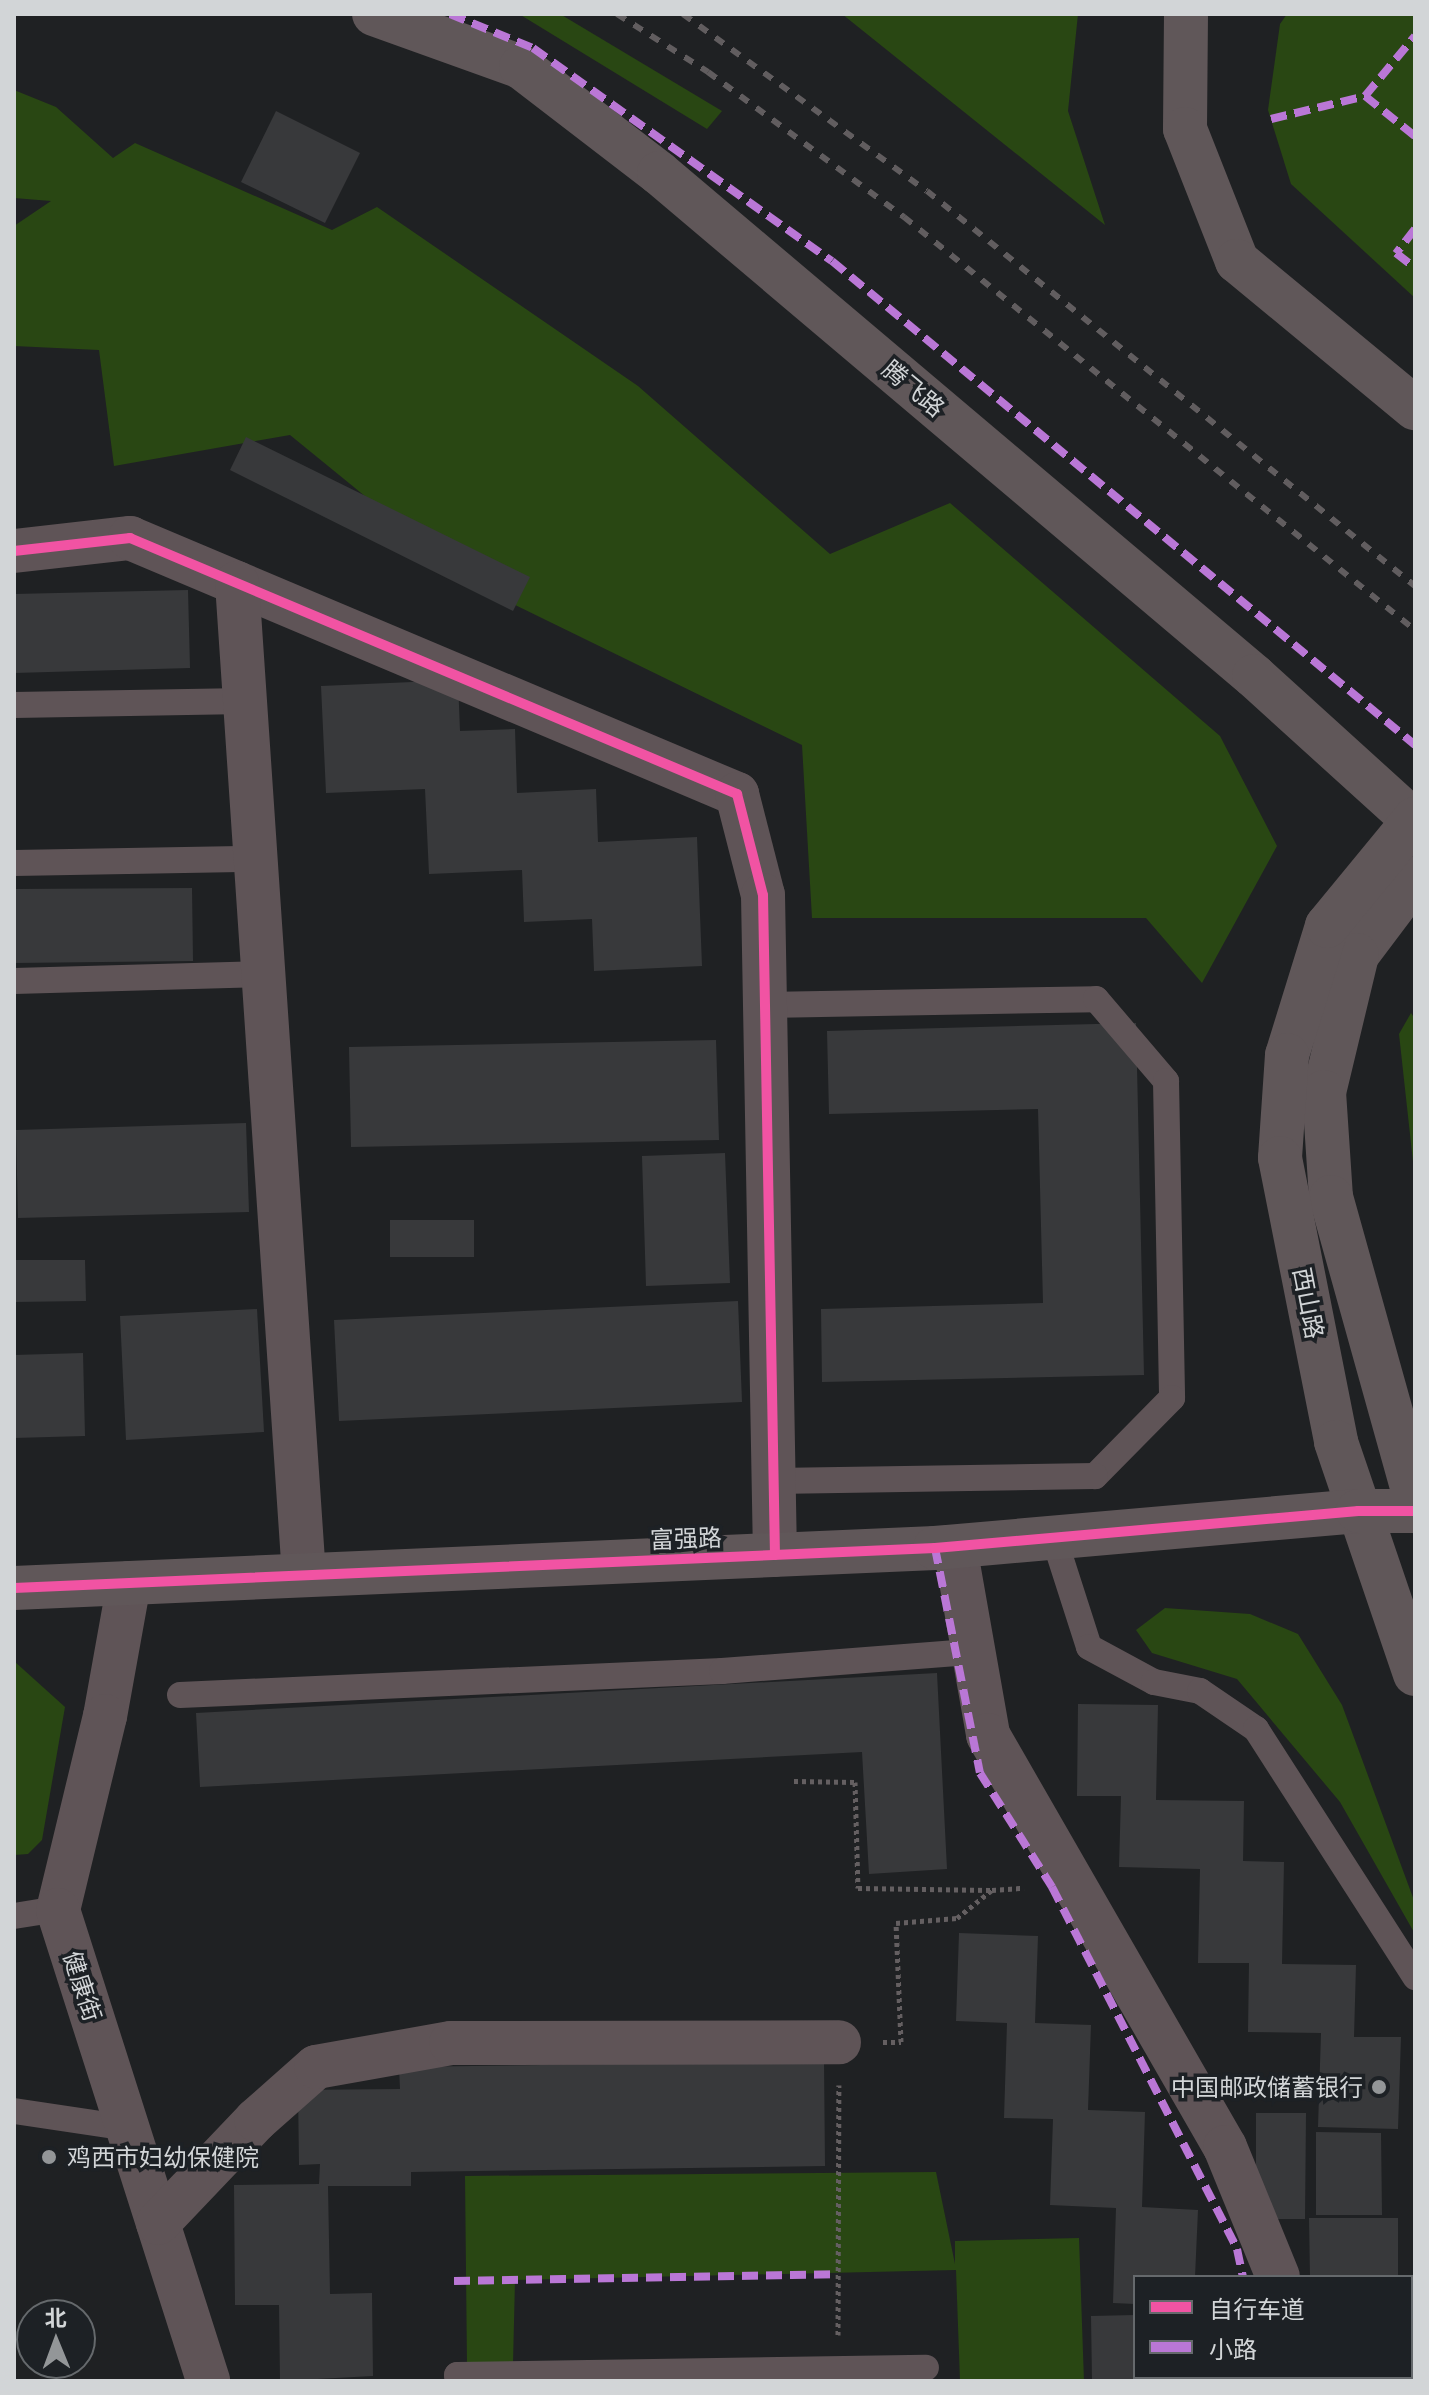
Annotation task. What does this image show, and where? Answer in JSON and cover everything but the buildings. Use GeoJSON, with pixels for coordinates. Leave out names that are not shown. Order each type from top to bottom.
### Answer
{"type":"FeatureCollection","features":[{"type":"Feature","properties":{"kind":"street","name":"腾飞路"},"geometry":{"type":"LineString","coordinates":[[374,14],[521,67],[659,173],[1254,676],[1415,820]]}},
{"type":"Feature","properties":{"kind":"street"},"geometry":{"type":"LineString","coordinates":[[1186,14],[1185,129],[1237,261],[1415,408]]}},
{"type":"Feature","properties":{"kind":"street"},"geometry":{"type":"LineString","coordinates":[[14,551],[130,538],[737,794],[763,895],[775,1555]]}},
{"type":"Feature","properties":{"kind":"street"},"geometry":{"type":"LineString","coordinates":[[237,583],[304,1575]]}},
{"type":"Feature","properties":{"kind":"street"},"geometry":{"type":"LineString","coordinates":[[1342,941],[1415,820]]}},
{"type":"Feature","properties":{"kind":"street"},"geometry":{"type":"LineString","coordinates":[[1342,941],[1415,878]]}},
{"type":"Feature","properties":{"kind":"street","name":"西山路"},"geometry":{"type":"LineString","coordinates":[[1342,941],[1324,1092],[1331,1197],[1415,1498]]}},
{"type":"Feature","properties":{"kind":"street","name":"西山路"},"geometry":{"type":"LineString","coordinates":[[1342,941],[1287,1055],[1280,1158],[1336,1442],[1415,1674]]}},
{"type":"Feature","properties":{"kind":"street","name":"富强路"},"geometry":{"type":"LineString","coordinates":[[14,1588],[955,1547],[1358,1511],[1415,1511]]}},
{"type":"Feature","properties":{"kind":"street"},"geometry":{"type":"LineString","coordinates":[[955,1547],[988,1735],[1225,2147],[1277,2275]]}},
{"type":"Feature","properties":{"kind":"street"},"geometry":{"type":"LineString","coordinates":[[58,1909],[105,1716],[129,1583]]}},
{"type":"Feature","properties":{"kind":"street","name":"健康街"},"geometry":{"type":"LineString","coordinates":[[58,1909],[208,2381]]}},
{"type":"Feature","properties":{"kind":"street"},"geometry":{"type":"LineString","coordinates":[[158,2223],[256,2120],[316,2067],[451,2043],[839,2042]]}},
{"type":"Feature","properties":{"kind":"lane"},"geometry":{"type":"LineString","coordinates":[[14,705],[245,701]]}},
{"type":"Feature","properties":{"kind":"lane"},"geometry":{"type":"LineString","coordinates":[[14,863],[255,859]]}},
{"type":"Feature","properties":{"kind":"lane"},"geometry":{"type":"LineString","coordinates":[[14,981],[263,974]]}},
{"type":"Feature","properties":{"kind":"lane"},"geometry":{"type":"LineString","coordinates":[[765,1005],[1096,999],[1166,1081],[1172,1398],[1095,1476],[774,1481]]}},
{"type":"Feature","properties":{"kind":"lane"},"geometry":{"type":"LineString","coordinates":[[1054,1538],[1089,1647],[1154,1682],[1200,1691],[1256,1729],[1415,1977]]}},
{"type":"Feature","properties":{"kind":"lane"},"geometry":{"type":"LineString","coordinates":[[180,1695],[722,1671],[956,1653]]}},
{"type":"Feature","properties":{"kind":"lane"},"geometry":{"type":"LineString","coordinates":[[14,1916],[58,1909]]}},
{"type":"Feature","properties":{"kind":"lane"},"geometry":{"type":"LineString","coordinates":[[14,2111],[128,2128]]}},
{"type":"Feature","properties":{"kind":"lane"},"geometry":{"type":"LineString","coordinates":[[458,2381],[457,2375],[926,2368]]}},
{"type":"Feature","properties":{"kind":"path"},"geometry":{"type":"LineString","coordinates":[[794,1781],[855,1782],[858,1888],[1037,1888]]}},
{"type":"Feature","properties":{"kind":"path"},"geometry":{"type":"LineString","coordinates":[[839,2370],[839,2042],[901,2042],[896,1923],[957,1918],[992,1890]]}},
{"type":"Feature","properties":{"kind":"green space"},"geometry":{"type":"Polygon","coordinates":[[[519,14],[560,14],[722,111],[707,129],[519,14]]]}},
{"type":"Feature","properties":{"kind":"green space"},"geometry":{"type":"Polygon","coordinates":[[[842,14],[1078,14],[1068,111],[1105,225],[842,14]]]}},
{"type":"Feature","properties":{"kind":"green space"},"geometry":{"type":"Polygon","coordinates":[[[1287,14],[1415,14],[1415,298],[1291,184],[1268,110],[1280,24],[1287,14]]]}},
{"type":"Feature","properties":{"kind":"green space"},"geometry":{"type":"Polygon","coordinates":[[[14,90],[56,107],[113,158],[135,143],[332,230],[377,207],[638,386],[830,554],[950,503],[1220,736],[1277,846],[1202,983],[1146,918],[812,918],[802,745],[474,585],[290,435],[114,466],[99,350],[14,346],[14,226],[51,201],[14,198],[14,90]]]}},
{"type":"Feature","properties":{"kind":"green space"},"geometry":{"type":"Polygon","coordinates":[[[1411,1013],[1415,1019],[1415,1180],[1399,1034],[1411,1013]]]}},
{"type":"Feature","properties":{"kind":"green space"},"geometry":{"type":"Polygon","coordinates":[[[1165,1608],[1250,1614],[1298,1634],[1342,1705],[1415,1903],[1415,1934],[1340,1802],[1237,1679],[1152,1653],[1136,1630],[1165,1608]]]}},
{"type":"Feature","properties":{"kind":"green space"},"geometry":{"type":"Polygon","coordinates":[[[14,1661],[65,1707],[42,1840],[28,1854],[14,1855],[14,1661]]]}},
{"type":"Feature","properties":{"kind":"green space"},"geometry":{"type":"Polygon","coordinates":[[[936,2172],[955,2264],[955,2241],[1079,2238],[1084,2381],[960,2381],[956,2270],[515,2280],[513,2364],[467,2365],[465,2176],[936,2172]]]}},
{"type":"Feature","properties":{"kind":"railway"},"geometry":{"type":"LineString","coordinates":[[617,14],[708,72],[904,217],[1415,630]]}},
{"type":"Feature","properties":{"kind":"railway"},"geometry":{"type":"LineString","coordinates":[[683,14],[927,191],[1415,586]]}},
{"type":"Feature","properties":{"kind":"marked path"},"geometry":{"type":"LineString","coordinates":[[450,14],[533,48],[832,261],[1415,745]]}},
{"type":"Feature","properties":{"kind":"marked path"},"geometry":{"type":"LineString","coordinates":[[1365,96],[1415,36]]}},
{"type":"Feature","properties":{"kind":"marked path"},"geometry":{"type":"LineString","coordinates":[[1271,119],[1365,96],[1415,136]]}},
{"type":"Feature","properties":{"kind":"marked path"},"geometry":{"type":"LineString","coordinates":[[1415,229],[1396,253],[1415,268]]}},
{"type":"Feature","properties":{"kind":"marked path"},"geometry":{"type":"LineString","coordinates":[[935,1548],[980,1773],[1052,1887],[1237,2249],[1243,2275]]}},
{"type":"Feature","properties":{"kind":"marked path"},"geometry":{"type":"LineString","coordinates":[[454,2281],[836,2274]]}},
{"type":"Feature","properties":{"kind":"cycle path"},"geometry":{"type":"LineString","coordinates":[[14,551],[130,538],[737,794],[763,895],[775,1555]]}},
{"type":"Feature","properties":{"kind":"cycle path"},"geometry":{"type":"LineString","coordinates":[[14,1588],[935,1548],[1358,1511],[1415,1511]]}},
{"type":"Feature","properties":{"kind":"place","name":"中国邮政储蓄银行"},"geometry":{"type":"Point","coordinates":[1379,2087]}},
{"type":"Feature","properties":{"kind":"place","name":"鸡西市妇幼保健院"},"geometry":{"type":"Point","coordinates":[49,2157]}}]}
